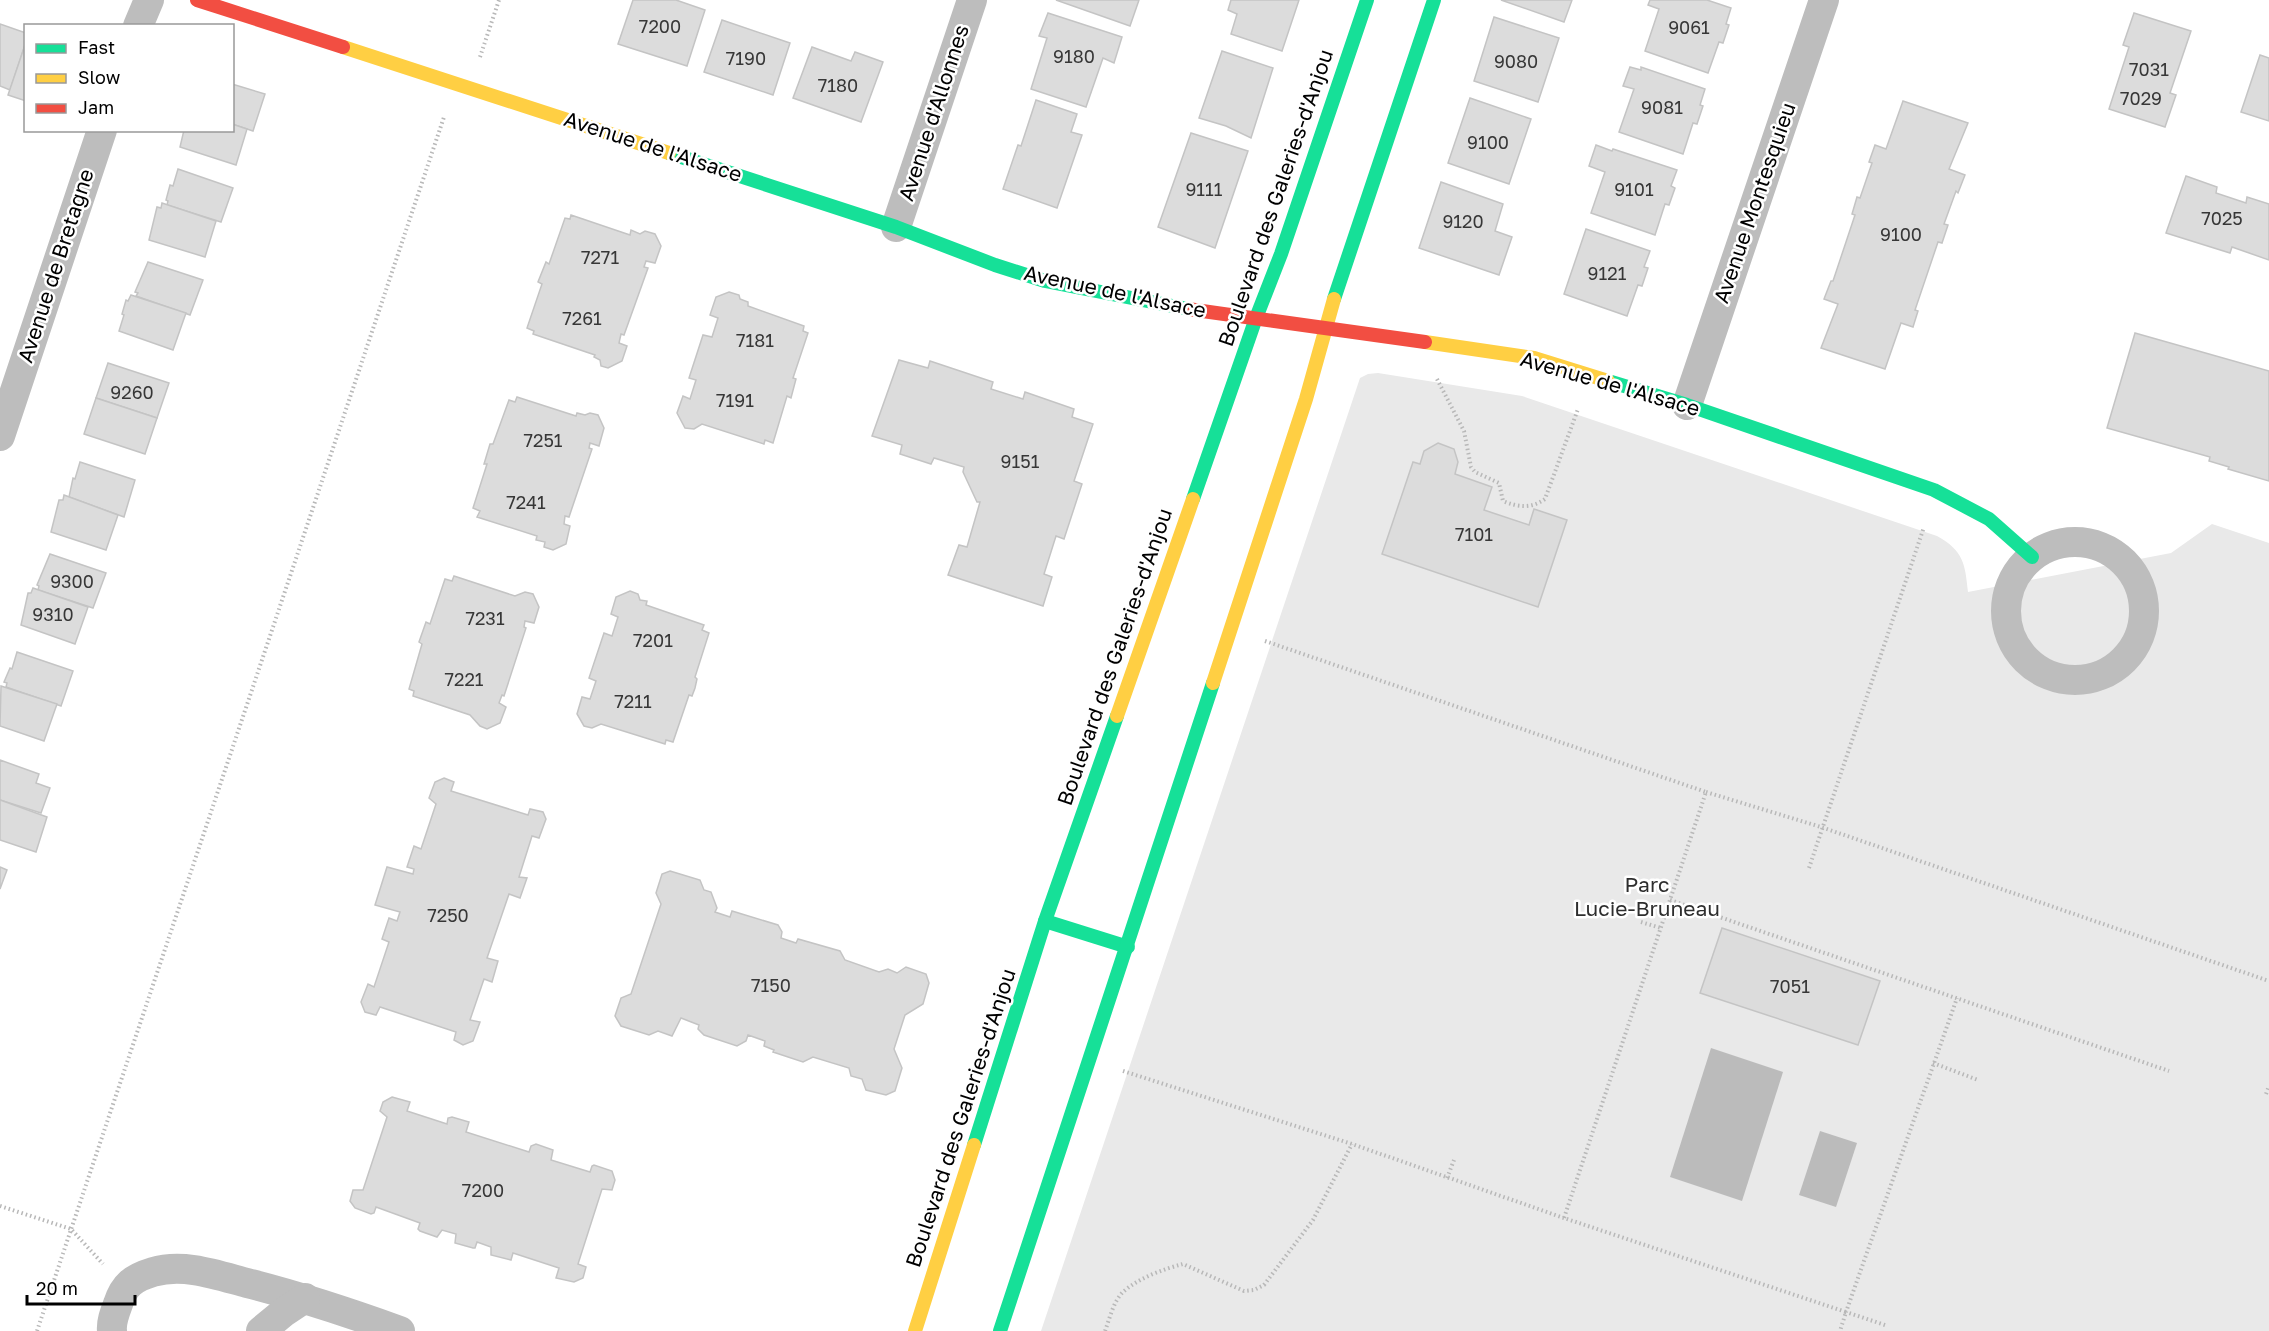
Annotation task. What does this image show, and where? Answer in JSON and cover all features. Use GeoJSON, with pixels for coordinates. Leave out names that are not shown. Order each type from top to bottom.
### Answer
{"type":"FeatureCollection","features":[{"type":"Feature","properties":{"kind":"street"},"geometry":{"type":"LineString","coordinates":[[139,24],[149,0]]}},
{"type":"Feature","properties":{"kind":"street","name":"Avenue de l'Alsace"},"geometry":{"type":"LineString","coordinates":[[197,0],[896,227],[996,265],[1046,281],[1188,309],[1534,358],[1687,405],[1934,490],[1989,519],[2032,557]]}},
{"type":"Feature","properties":{"kind":"street","name":"Avenue d'Allonnes"},"geometry":{"type":"LineString","coordinates":[[896,227],[972,0]]}},
{"type":"Feature","properties":{"kind":"street","name":"Boulevard des Galeries-d'Anjou"},"geometry":{"type":"LineString","coordinates":[[915,1331],[1045,921],[1256,318],[1281,254],[1367,0]]}},
{"type":"Feature","properties":{"kind":"street"},"geometry":{"type":"LineString","coordinates":[[1000,1331],[1128,947],[1306,399],[1325,327],[1434,0]]}},
{"type":"Feature","properties":{"kind":"street","name":"Avenue Montesquieu"},"geometry":{"type":"LineString","coordinates":[[1687,405],[1824,0]]}},
{"type":"Feature","properties":{"kind":"street","name":"Avenue de Bretagne"},"geometry":{"type":"LineString","coordinates":[[0,436],[8,388],[101,132]]}},
{"type":"Feature","properties":{"kind":"street"},"geometry":{"type":"LineString","coordinates":[[2077,541],[2100,546],[2120,558],[2135,576],[2144,598],[2144,622],[2136,645],[2122,662],[2104,675],[2082,681],[2060,679],[2039,671],[2022,657],[2009,633],[2006,616],[2008,594],[2017,573],[2032,557],[2053,545],[2077,541]]}},
{"type":"Feature","properties":{"kind":"street"},"geometry":{"type":"LineString","coordinates":[[1045,921],[1128,947]]}},
{"type":"Feature","properties":{"kind":"street"},"geometry":{"type":"LineString","coordinates":[[112,1331],[117,1306],[124,1288],[138,1277],[155,1271],[198,1270],[305,1298],[400,1331]]}},
{"type":"Feature","properties":{"kind":"street"},"geometry":{"type":"LineString","coordinates":[[261,1331],[305,1298]]}},
{"type":"Feature","properties":{"kind":"path"},"geometry":{"type":"LineString","coordinates":[[479,59],[499,0]]}},
{"type":"Feature","properties":{"kind":"path"},"geometry":{"type":"LineString","coordinates":[[37,1331],[442,121]]}},
{"type":"Feature","properties":{"kind":"path"},"geometry":{"type":"LineString","coordinates":[[1436,377],[1464,431],[1471,467],[1475,472],[1498,483],[1503,501],[1521,507],[1537,504],[1545,499],[1578,409]]}},
{"type":"Feature","properties":{"kind":"path"},"geometry":{"type":"LineString","coordinates":[[1809,868],[1924,527]]}},
{"type":"Feature","properties":{"kind":"path"},"geometry":{"type":"LineString","coordinates":[[1265,641],[1706,792],[1821,827],[2269,981]]}},
{"type":"Feature","properties":{"kind":"path"},"geometry":{"type":"LineString","coordinates":[[1564,1218],[1706,792]]}},
{"type":"Feature","properties":{"kind":"path"},"geometry":{"type":"LineString","coordinates":[[1670,900],[2169,1071]]}},
{"type":"Feature","properties":{"kind":"path"},"geometry":{"type":"LineString","coordinates":[[1641,922],[1661,928]]}},
{"type":"Feature","properties":{"kind":"path"},"geometry":{"type":"LineString","coordinates":[[1840,1331],[1957,998]]}},
{"type":"Feature","properties":{"kind":"path"},"geometry":{"type":"LineString","coordinates":[[1933,1063],[1978,1080]]}},
{"type":"Feature","properties":{"kind":"path"},"geometry":{"type":"LineString","coordinates":[[1122,1071],[1352,1144],[1564,1218],[1885,1325]]}},
{"type":"Feature","properties":{"kind":"path"},"geometry":{"type":"LineString","coordinates":[[2266,1094],[2269,1086]]}},
{"type":"Feature","properties":{"kind":"path"},"geometry":{"type":"LineString","coordinates":[[1106,1331],[1114,1305],[1123,1292],[1173,1267],[1184,1264],[1244,1291],[1254,1290],[1264,1285],[1313,1220],[1352,1144]]}},
{"type":"Feature","properties":{"kind":"path"},"geometry":{"type":"LineString","coordinates":[[1447,1178],[1454,1160]]}},
{"type":"Feature","properties":{"kind":"path"},"geometry":{"type":"LineString","coordinates":[[0,1206],[72,1229],[124,1288]]}},
{"type":"Feature","properties":{"kind":"green space","name":"Parc Lucie-Bruneau"},"geometry":{"type":"Polygon","coordinates":[[[1378,373],[1522,396],[1937,536],[1958,553],[1964,566],[1968,592],[2171,553],[2212,524],[2269,543],[2269,1331],[1041,1331],[1360,378],[1378,373]]]}},
{"type":"Feature","properties":{"kind":"shaded area"},"geometry":{"type":"Polygon","coordinates":[[[1711,1048],[1783,1072],[1742,1201],[1670,1177],[1711,1048]]]}},
{"type":"Feature","properties":{"kind":"shaded area"},"geometry":{"type":"Polygon","coordinates":[[[1820,1131],[1857,1143],[1836,1207],[1799,1195],[1820,1131]]]}},
{"type":"Feature","properties":{"kind":"building"},"geometry":{"type":"Polygon","coordinates":[[[633,0],[676,0],[705,10],[687,66],[618,44],[633,0]]]}},
{"type":"Feature","properties":{"kind":"building"},"geometry":{"type":"Polygon","coordinates":[[[1056,0],[1139,0],[1130,26],[1056,0]]]}},
{"type":"Feature","properties":{"kind":"building"},"geometry":{"type":"Polygon","coordinates":[[[1231,0],[1299,0],[1282,51],[1231,34],[1237,14],[1228,10],[1231,0]]]}},
{"type":"Feature","properties":{"kind":"building"},"geometry":{"type":"Polygon","coordinates":[[[1501,0],[1572,0],[1564,22],[1501,0]]]}},
{"type":"Feature","properties":{"kind":"building"},"geometry":{"type":"Polygon","coordinates":[[[1650,0],[1707,0],[1731,8],[1726,24],[1729,25],[1723,43],[1719,42],[1708,73],[1645,51],[1659,9],[1648,5],[1650,0]]]}},
{"type":"Feature","properties":{"kind":"building"},"geometry":{"type":"Polygon","coordinates":[[[1048,13],[1122,37],[1114,63],[1103,58],[1086,107],[1031,89],[1047,38],[1039,36],[1048,13]]]}},
{"type":"Feature","properties":{"kind":"building"},"geometry":{"type":"Polygon","coordinates":[[[2134,13],[2191,31],[2170,93],[2176,95],[2165,127],[2109,109],[2129,47],[2123,45],[2134,13]]]}},
{"type":"Feature","properties":{"kind":"building"},"geometry":{"type":"Polygon","coordinates":[[[1494,17],[1559,38],[1538,102],[1474,81],[1494,17]]]}},
{"type":"Feature","properties":{"kind":"building"},"geometry":{"type":"Polygon","coordinates":[[[722,20],[790,43],[773,95],[704,72],[722,20]]]}},
{"type":"Feature","properties":{"kind":"building"},"geometry":{"type":"Polygon","coordinates":[[[0,24],[24,32],[24,48],[10,90],[0,86],[0,24]]]}},
{"type":"Feature","properties":{"kind":"building"},"geometry":{"type":"Polygon","coordinates":[[[812,47],[851,61],[855,52],[883,62],[861,122],[793,98],[812,47]]]}},
{"type":"Feature","properties":{"kind":"building"},"geometry":{"type":"Polygon","coordinates":[[[24,48],[24,100],[8,95],[24,48]]]}},
{"type":"Feature","properties":{"kind":"building"},"geometry":{"type":"Polygon","coordinates":[[[1222,51],[1273,68],[1251,138],[1226,126],[1199,118],[1222,51]]]}},
{"type":"Feature","properties":{"kind":"building"},"geometry":{"type":"Polygon","coordinates":[[[2260,55],[2269,58],[2269,121],[2241,112],[2260,55]]]}},
{"type":"Feature","properties":{"kind":"building"},"geometry":{"type":"Polygon","coordinates":[[[1630,67],[1641,70],[1641,67],[1705,89],[1700,105],[1703,106],[1697,124],[1693,123],[1683,154],[1619,132],[1634,89],[1623,86],[1630,67]]]}},
{"type":"Feature","properties":{"kind":"building"},"geometry":{"type":"Polygon","coordinates":[[[234,85],[265,94],[253,131],[234,125],[234,85]]]}},
{"type":"Feature","properties":{"kind":"building"},"geometry":{"type":"Polygon","coordinates":[[[1470,98],[1531,119],[1509,184],[1448,163],[1470,98]]]}},
{"type":"Feature","properties":{"kind":"building"},"geometry":{"type":"Polygon","coordinates":[[[1036,100],[1077,114],[1071,132],[1082,135],[1057,208],[1003,189],[1018,145],[1021,146],[1036,100]]]}},
{"type":"Feature","properties":{"kind":"building"},"geometry":{"type":"Polygon","coordinates":[[[1903,101],[1968,123],[1949,169],[1965,175],[1958,193],[1956,191],[1944,224],[1948,225],[1942,243],[1938,242],[1915,310],[1918,311],[1913,327],[1901,323],[1885,369],[1821,348],[1838,304],[1824,299],[1833,281],[1855,215],[1852,214],[1872,163],[1869,162],[1875,145],[1886,149],[1903,101]]]}},
{"type":"Feature","properties":{"kind":"building"},"geometry":{"type":"Polygon","coordinates":[[[234,125],[247,129],[236,165],[180,147],[184,132],[234,132],[234,125]]]}},
{"type":"Feature","properties":{"kind":"building"},"geometry":{"type":"Polygon","coordinates":[[[1191,133],[1248,151],[1215,248],[1158,227],[1191,133]]]}},
{"type":"Feature","properties":{"kind":"building"},"geometry":{"type":"Polygon","coordinates":[[[1596,145],[1677,170],[1671,186],[1675,188],[1669,205],[1665,204],[1655,235],[1591,213],[1605,172],[1589,166],[1596,145]]]}},
{"type":"Feature","properties":{"kind":"building"},"geometry":{"type":"Polygon","coordinates":[[[178,169],[233,188],[221,222],[167,205],[170,185],[173,186],[178,169]]]}},
{"type":"Feature","properties":{"kind":"building"},"geometry":{"type":"Polygon","coordinates":[[[2186,176],[2217,187],[2216,193],[2246,203],[2247,197],[2269,204],[2269,260],[2232,247],[2230,253],[2166,233],[2186,176]]]}},
{"type":"Feature","properties":{"kind":"building"},"geometry":{"type":"Polygon","coordinates":[[[1441,182],[1503,204],[1495,231],[1512,237],[1499,275],[1419,248],[1441,182]]]}},
{"type":"Feature","properties":{"kind":"building"},"geometry":{"type":"Polygon","coordinates":[[[162,203],[216,221],[205,257],[149,240],[157,207],[161,208],[162,203]]]}},
{"type":"Feature","properties":{"kind":"building"},"geometry":{"type":"Polygon","coordinates":[[[571,215],[630,235],[631,230],[640,234],[645,231],[655,234],[661,246],[655,263],[646,261],[644,267],[648,268],[624,335],[621,334],[619,343],[627,346],[622,361],[608,368],[601,366],[600,360],[594,357],[595,355],[533,334],[534,331],[527,328],[542,284],[538,282],[546,262],[549,264],[565,218],[570,219],[571,215]]]}},
{"type":"Feature","properties":{"kind":"building"},"geometry":{"type":"Polygon","coordinates":[[[1586,229],[1650,251],[1644,267],[1648,268],[1642,286],[1638,285],[1627,316],[1564,294],[1586,229]]]}},
{"type":"Feature","properties":{"kind":"building"},"geometry":{"type":"Polygon","coordinates":[[[148,262],[203,280],[190,315],[136,296],[138,293],[135,292],[148,262]]]}},
{"type":"Feature","properties":{"kind":"building"},"geometry":{"type":"Polygon","coordinates":[[[729,292],[739,295],[740,299],[748,302],[748,306],[804,326],[803,331],[808,333],[793,378],[796,379],[791,398],[787,396],[773,443],[765,440],[764,444],[702,424],[694,429],[685,428],[677,413],[683,396],[690,399],[696,380],[689,378],[703,335],[712,337],[718,318],[710,315],[716,297],[729,292]]]}},
{"type":"Feature","properties":{"kind":"building"},"geometry":{"type":"Polygon","coordinates":[[[131,295],[186,313],[173,350],[119,331],[126,300],[128,301],[131,295]]]}},
{"type":"Feature","properties":{"kind":"building"},"geometry":{"type":"Polygon","coordinates":[[[2135,333],[2269,371],[2269,481],[2228,469],[2229,467],[2209,461],[2210,457],[2107,428],[2135,333]]]}},
{"type":"Feature","properties":{"kind":"building"},"geometry":{"type":"Polygon","coordinates":[[[899,360],[928,368],[930,361],[993,382],[991,389],[1023,399],[1025,392],[1074,409],[1072,417],[1093,424],[1074,481],[1082,484],[1064,539],[1056,536],[1044,574],[1052,577],[1043,606],[948,575],[959,545],[967,547],[980,502],[977,502],[963,472],[964,467],[934,458],[931,464],[900,454],[902,445],[872,436],[899,360]]]}},
{"type":"Feature","properties":{"kind":"building"},"geometry":{"type":"Polygon","coordinates":[[[108,363],[169,383],[157,418],[96,398],[108,363]]]}},
{"type":"Feature","properties":{"kind":"building"},"geometry":{"type":"Polygon","coordinates":[[[517,397],[576,416],[577,413],[598,415],[604,428],[599,446],[590,443],[589,448],[592,449],[569,517],[565,516],[564,524],[570,526],[566,544],[553,550],[544,547],[545,542],[536,540],[537,536],[477,517],[480,511],[473,508],[487,464],[484,464],[490,444],[493,444],[509,400],[515,402],[517,397]]]}},
{"type":"Feature","properties":{"kind":"building"},"geometry":{"type":"Polygon","coordinates":[[[96,398],[157,418],[145,454],[84,434],[96,398]]]}},
{"type":"Feature","properties":{"kind":"building"},"geometry":{"type":"Polygon","coordinates":[[[1438,443],[1454,449],[1458,462],[1455,474],[1492,487],[1484,510],[1529,525],[1534,509],[1567,520],[1538,607],[1382,554],[1413,462],[1420,464],[1424,451],[1438,443]]]}},
{"type":"Feature","properties":{"kind":"building"},"geometry":{"type":"Polygon","coordinates":[[[80,462],[135,480],[124,517],[69,497],[73,478],[75,479],[80,462]]]}},
{"type":"Feature","properties":{"kind":"building"},"geometry":{"type":"Polygon","coordinates":[[[64,495],[118,515],[106,550],[51,532],[59,500],[63,500],[64,495]]]}},
{"type":"Feature","properties":{"kind":"building"},"geometry":{"type":"Polygon","coordinates":[[[50,554],[106,573],[93,608],[38,590],[37,585],[50,554]]]}},
{"type":"Feature","properties":{"kind":"building"},"geometry":{"type":"Polygon","coordinates":[[[454,576],[515,596],[525,592],[533,594],[539,607],[534,623],[525,621],[524,627],[526,628],[504,696],[502,695],[499,703],[506,707],[500,723],[487,729],[480,726],[470,715],[413,696],[414,691],[409,689],[422,644],[419,642],[426,622],[430,624],[445,579],[452,581],[454,576]]]}},
{"type":"Feature","properties":{"kind":"building"},"geometry":{"type":"Polygon","coordinates":[[[33,588],[88,607],[75,644],[21,625],[28,593],[31,593],[33,588]]]}},
{"type":"Feature","properties":{"kind":"building"},"geometry":{"type":"Polygon","coordinates":[[[630,591],[638,594],[640,600],[647,601],[646,605],[704,625],[702,630],[709,633],[695,677],[697,679],[695,688],[692,696],[689,695],[673,742],[666,740],[665,744],[601,724],[592,728],[584,726],[577,714],[582,697],[590,699],[596,681],[589,678],[604,633],[612,636],[618,617],[611,614],[616,597],[630,591]]]}},
{"type":"Feature","properties":{"kind":"building"},"geometry":{"type":"Polygon","coordinates":[[[17,652],[73,671],[61,706],[6,687],[7,683],[4,682],[10,668],[12,669],[17,652]]]}},
{"type":"Feature","properties":{"kind":"building"},"geometry":{"type":"Polygon","coordinates":[[[1,686],[57,704],[44,741],[0,726],[1,686]]]}},
{"type":"Feature","properties":{"kind":"building"},"geometry":{"type":"Polygon","coordinates":[[[0,760],[39,774],[36,783],[50,788],[41,813],[0,800],[0,760]]]}},
{"type":"Feature","properties":{"kind":"building"},"geometry":{"type":"Polygon","coordinates":[[[444,778],[454,782],[451,791],[528,815],[530,809],[543,812],[546,819],[539,838],[532,836],[519,877],[527,878],[520,898],[509,894],[487,958],[498,961],[492,982],[484,979],[470,1020],[480,1022],[473,1041],[463,1045],[454,1040],[456,1032],[380,1007],[376,1015],[365,1012],[361,1002],[368,984],[374,987],[389,942],[382,939],[389,918],[397,921],[400,912],[375,905],[387,867],[413,874],[414,869],[407,867],[414,846],[421,849],[436,804],[429,798],[435,782],[444,778]]]}},
{"type":"Feature","properties":{"kind":"building"},"geometry":{"type":"Polygon","coordinates":[[[0,800],[47,817],[36,852],[0,840],[0,800]]]}},
{"type":"Feature","properties":{"kind":"building"},"geometry":{"type":"Polygon","coordinates":[[[0,867],[7,870],[0,889],[0,867]]]}},
{"type":"Feature","properties":{"kind":"building"},"geometry":{"type":"Polygon","coordinates":[[[670,871],[700,880],[704,890],[711,892],[717,908],[715,912],[730,917],[732,911],[778,925],[782,932],[781,938],[796,943],[798,939],[840,951],[845,960],[879,972],[888,969],[897,973],[906,967],[926,974],[929,983],[923,1004],[905,1015],[894,1049],[902,1068],[895,1091],[886,1095],[866,1090],[862,1079],[851,1076],[849,1068],[813,1057],[803,1062],[773,1052],[774,1050],[764,1046],[765,1041],[748,1035],[746,1041],[737,1046],[704,1035],[698,1029],[699,1025],[681,1018],[672,1036],[658,1031],[649,1035],[621,1026],[615,1016],[621,998],[631,994],[661,904],[656,893],[662,874],[670,871]]]}},
{"type":"Feature","properties":{"kind":"building"},"geometry":{"type":"Polygon","coordinates":[[[1722,928],[1880,981],[1858,1045],[1700,993],[1722,928]]]}},
{"type":"Feature","properties":{"kind":"building"},"geometry":{"type":"Polygon","coordinates":[[[392,1097],[410,1102],[407,1111],[447,1124],[448,1118],[452,1117],[469,1122],[466,1132],[529,1152],[531,1146],[536,1144],[553,1150],[551,1160],[590,1172],[594,1165],[612,1171],[615,1180],[612,1190],[602,1189],[578,1264],[586,1267],[583,1278],[574,1282],[556,1278],[559,1268],[513,1253],[511,1260],[491,1255],[491,1247],[477,1242],[475,1248],[455,1243],[456,1234],[442,1230],[437,1237],[420,1231],[418,1229],[420,1223],[376,1207],[374,1213],[371,1214],[355,1208],[350,1201],[353,1190],[363,1190],[387,1117],[380,1111],[383,1102],[392,1097]]]}},
{"type":"Feature","properties":{"kind":"traffic: fast"},"geometry":{"type":"LineString","coordinates":[[1193,499],[1256,318],[1281,254],[1367,0]]}},
{"type":"Feature","properties":{"kind":"traffic: fast"},"geometry":{"type":"LineString","coordinates":[[1334,299],[1434,0]]}},
{"type":"Feature","properties":{"kind":"traffic: fast"},"geometry":{"type":"LineString","coordinates":[[669,153],[896,227],[995,265],[1045,281],[1188,309]]}},
{"type":"Feature","properties":{"kind":"traffic: fast"},"geometry":{"type":"LineString","coordinates":[[1608,381],[1687,405],[1934,490],[1989,519],[2032,557]]}},
{"type":"Feature","properties":{"kind":"traffic: fast"},"geometry":{"type":"LineString","coordinates":[[1000,1331],[1213,683]]}},
{"type":"Feature","properties":{"kind":"traffic: fast"},"geometry":{"type":"LineString","coordinates":[[974,1145],[1045,921],[1117,716]]}},
{"type":"Feature","properties":{"kind":"traffic: fast"},"geometry":{"type":"LineString","coordinates":[[1045,921],[1128,947]]}},
{"type":"Feature","properties":{"kind":"traffic: slow"},"geometry":{"type":"LineString","coordinates":[[343,47],[669,153]]}},
{"type":"Feature","properties":{"kind":"traffic: slow"},"geometry":{"type":"LineString","coordinates":[[1213,683],[1306,399],[1334,299]]}},
{"type":"Feature","properties":{"kind":"traffic: slow"},"geometry":{"type":"LineString","coordinates":[[1425,342],[1534,358],[1608,381]]}},
{"type":"Feature","properties":{"kind":"traffic: slow"},"geometry":{"type":"LineString","coordinates":[[1117,716],[1193,499]]}},
{"type":"Feature","properties":{"kind":"traffic: slow"},"geometry":{"type":"LineString","coordinates":[[915,1331],[974,1145]]}},
{"type":"Feature","properties":{"kind":"traffic: jam"},"geometry":{"type":"LineString","coordinates":[[197,0],[343,47]]}},
{"type":"Feature","properties":{"kind":"traffic: jam"},"geometry":{"type":"LineString","coordinates":[[1188,309],[1425,342]]}}]}
